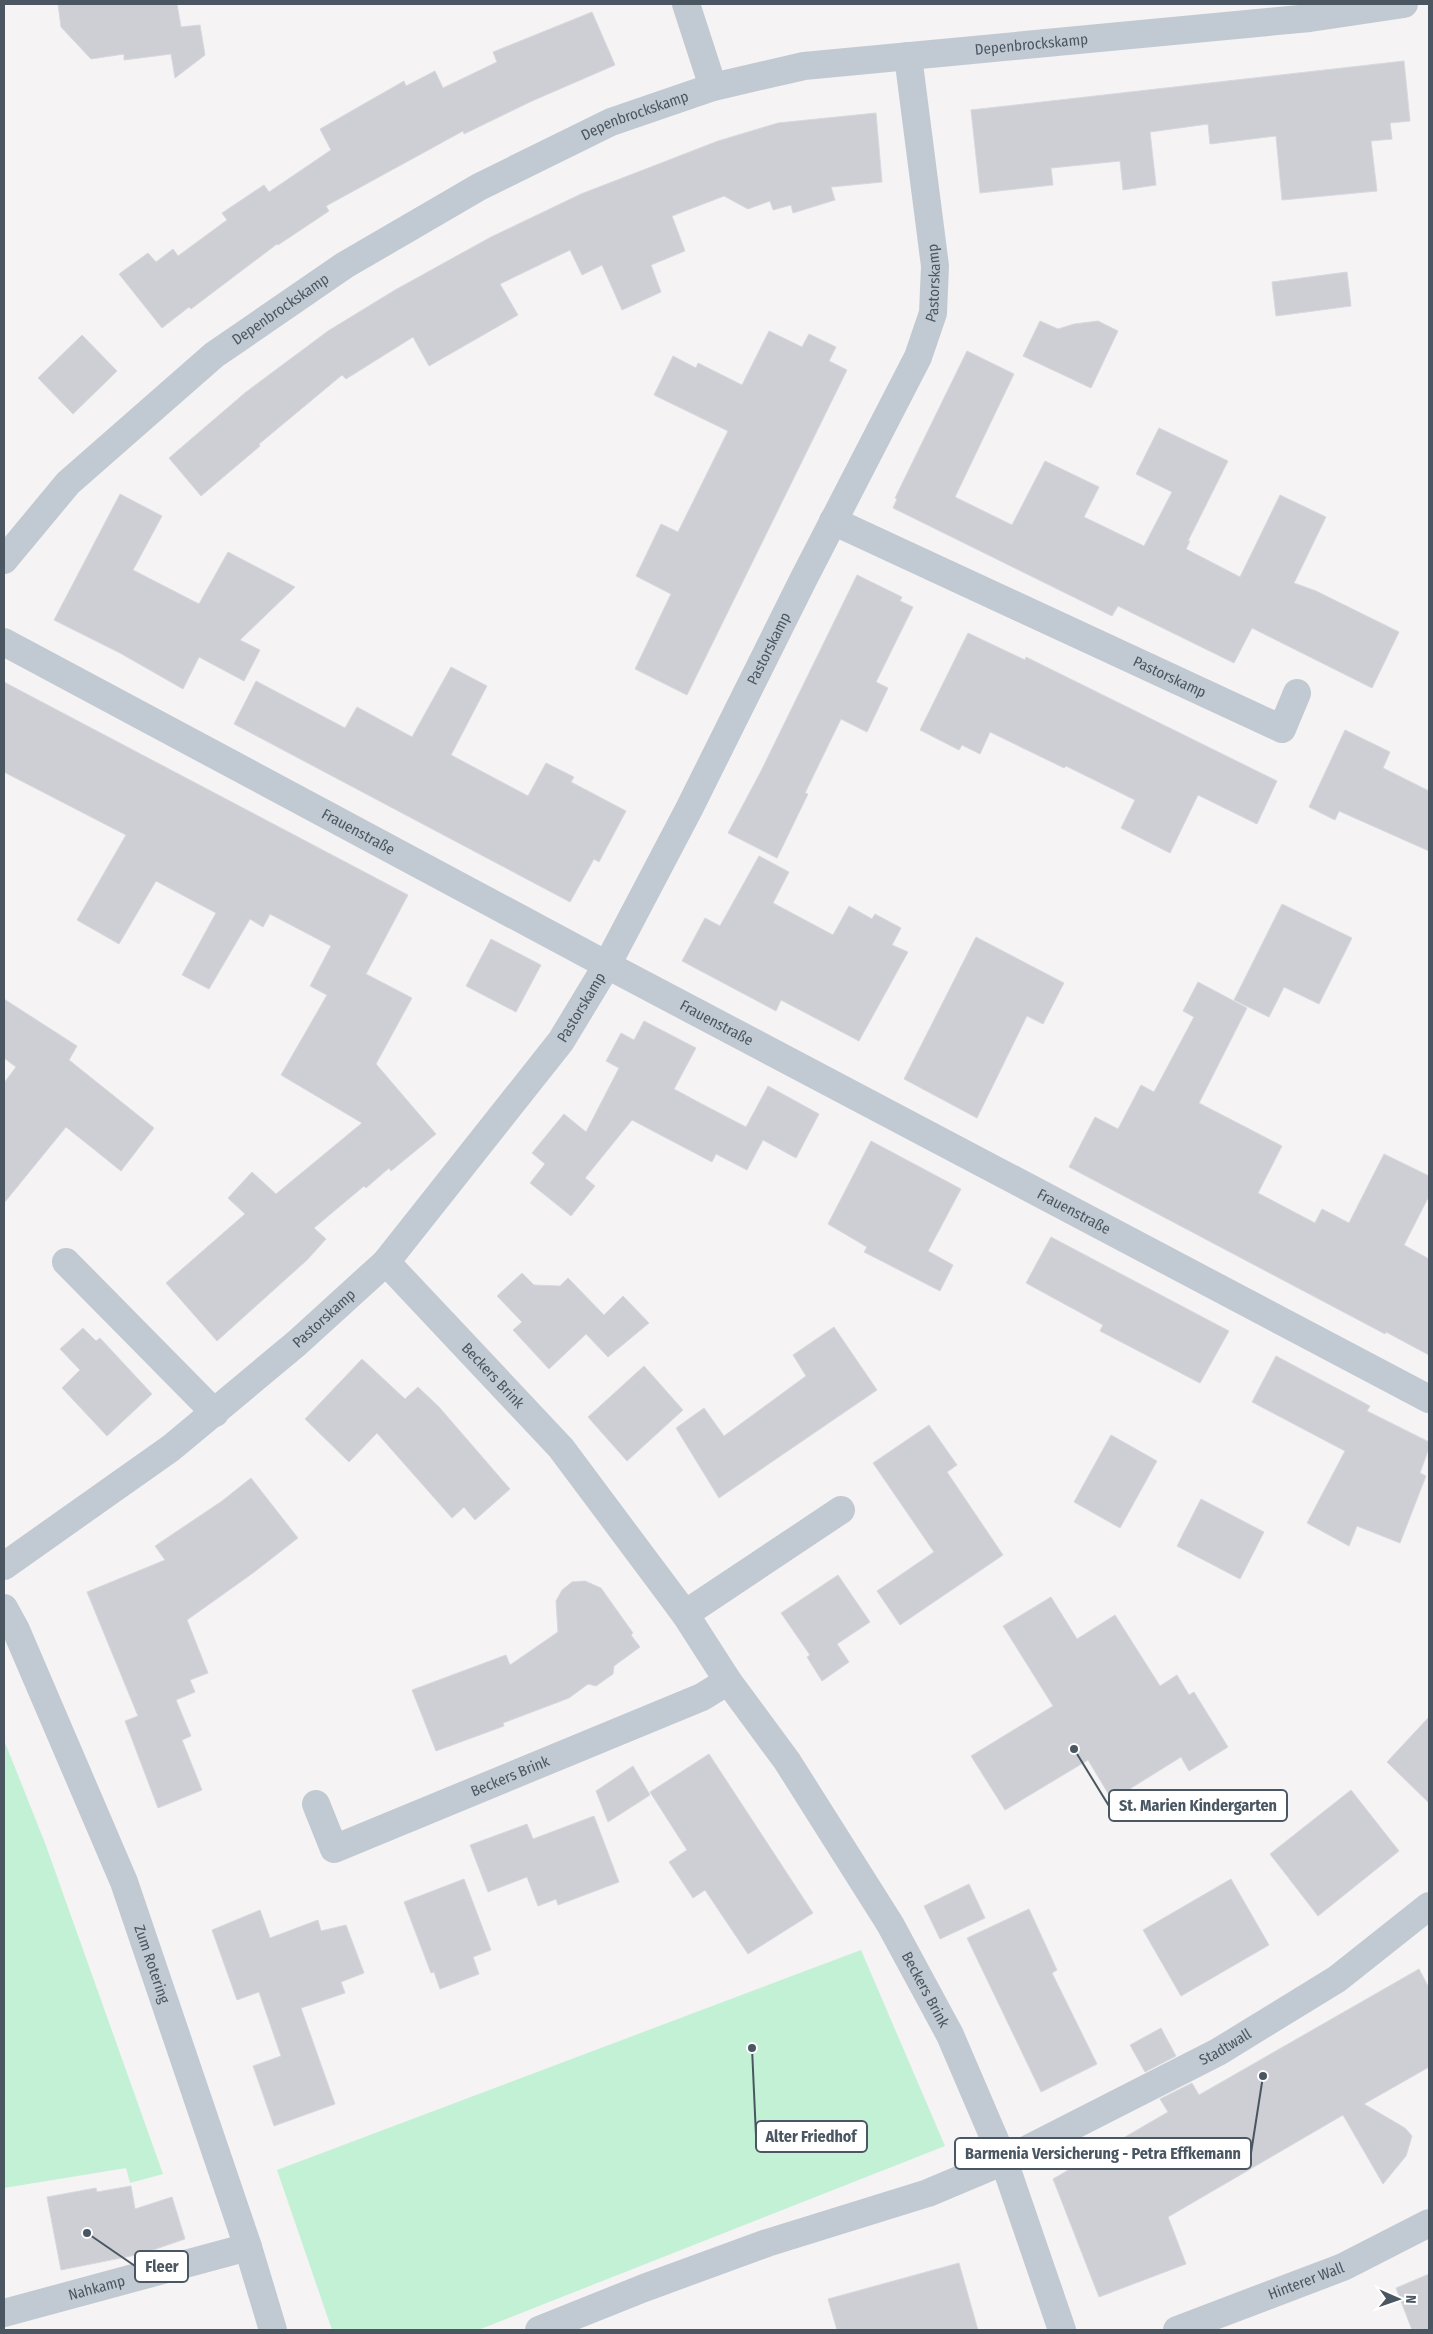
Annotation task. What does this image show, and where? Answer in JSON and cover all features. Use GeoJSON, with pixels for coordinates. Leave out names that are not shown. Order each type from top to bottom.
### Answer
{"type":"FeatureCollection","features":[{"type":"Feature","properties":{"kind":"street"},"geometry":{"type":"LineString","coordinates":[[686,4],[713,87]]}},
{"type":"Feature","properties":{"kind":"street","name":"Depenbrockskamp"},"geometry":{"type":"LineString","coordinates":[[4,560],[68,483],[206,361],[345,265],[479,187],[612,122],[713,87],[804,66],[1310,18],[1404,4]]}},
{"type":"Feature","properties":{"kind":"street","name":"Pastorskamp"},"geometry":{"type":"LineString","coordinates":[[4,1566],[171,1448],[215,1413],[297,1343],[386,1262],[561,1041],[607,965],[689,809],[918,357],[933,313],[935,266],[908,56]]}},
{"type":"Feature","properties":{"kind":"street","name":"Pastorskamp"},"geometry":{"type":"LineString","coordinates":[[834,520],[1282,729],[1297,693]]}},
{"type":"Feature","properties":{"kind":"street","name":"Frauenstraße"},"geometry":{"type":"LineString","coordinates":[[4,642],[607,965],[1429,1399]]}},
{"type":"Feature","properties":{"kind":"street"},"geometry":{"type":"LineString","coordinates":[[66,1262],[215,1413]]}},
{"type":"Feature","properties":{"kind":"street","name":"Beckers Brink"},"geometry":{"type":"LineString","coordinates":[[386,1262],[561,1448],[685,1614],[728,1681],[787,1761],[890,1924],[950,2035],[1004,2161],[1062,2330]]}},
{"type":"Feature","properties":{"kind":"street"},"geometry":{"type":"LineString","coordinates":[[685,1614],[841,1510]]}},
{"type":"Feature","properties":{"kind":"street","name":"Zum Rotering"},"geometry":{"type":"LineString","coordinates":[[4,1608],[16,1630],[124,1882],[248,2248],[273,2330]]}},
{"type":"Feature","properties":{"kind":"street","name":"Beckers Brink"},"geometry":{"type":"LineString","coordinates":[[316,1804],[334,1849],[702,1697],[728,1681]]}},
{"type":"Feature","properties":{"kind":"street","name":"Stadtwall"},"geometry":{"type":"LineString","coordinates":[[539,2330],[644,2288],[767,2243],[928,2193],[1004,2161],[1218,2052],[1337,1980],[1429,1906]]}},
{"type":"Feature","properties":{"kind":"street","name":"Hinterer Wall"},"geometry":{"type":"LineString","coordinates":[[1177,2330],[1343,2267],[1429,2223]]}},
{"type":"Feature","properties":{"kind":"street","name":"Nahkamp"},"geometry":{"type":"LineString","coordinates":[[4,2313],[248,2248]]}},
{"type":"Feature","properties":{"kind":"green space"},"geometry":{"type":"Polygon","coordinates":[[[4,1740],[45,1843],[163,2174],[130,2183],[126,2168],[4,2188],[4,1740]]]}},
{"type":"Feature","properties":{"kind":"green space"},"geometry":{"type":"Polygon","coordinates":[[[861,1950],[945,2146],[478,2330],[332,2330],[277,2170],[861,1950]]]}},
{"type":"Feature","properties":{"kind":"building"},"geometry":{"type":"Polygon","coordinates":[[[58,4],[177,4],[181,27],[200,25],[205,55],[175,78],[171,54],[124,60],[124,54],[91,59],[61,27],[58,4]]]}},
{"type":"Feature","properties":{"kind":"building"},"geometry":{"type":"Polygon","coordinates":[[[592,12],[615,65],[532,101],[464,134],[463,131],[326,206],[329,211],[277,244],[191,309],[189,307],[162,328],[119,274],[148,253],[156,262],[173,249],[178,256],[227,220],[222,213],[264,185],[269,192],[331,150],[320,129],[404,81],[406,86],[435,71],[443,88],[497,62],[493,52],[592,12]]]}},
{"type":"Feature","properties":{"kind":"building"},"geometry":{"type":"Polygon","coordinates":[[[1404,61],[1410,121],[1390,123],[1392,139],[1371,141],[1377,191],[1282,200],[1276,136],[1210,144],[1208,124],[1150,132],[1156,185],[1123,190],[1120,161],[1051,168],[1053,185],[980,193],[971,110],[1404,61]]]}},
{"type":"Feature","properties":{"kind":"building"},"geometry":{"type":"Polygon","coordinates":[[[876,113],[882,182],[831,187],[835,200],[793,213],[791,205],[773,210],[770,201],[748,209],[724,196],[672,216],[685,251],[651,265],[661,292],[622,310],[602,265],[582,275],[570,250],[500,284],[518,315],[429,366],[413,337],[346,379],[342,375],[259,444],[260,446],[201,496],[169,458],[246,392],[328,331],[395,290],[491,237],[581,194],[718,141],[778,123],[876,113]]]}},
{"type":"Feature","properties":{"kind":"building"},"geometry":{"type":"Polygon","coordinates":[[[1347,272],[1351,306],[1276,316],[1272,282],[1347,272]]]}},
{"type":"Feature","properties":{"kind":"building"},"geometry":{"type":"Polygon","coordinates":[[[1040,321],[1058,329],[1074,324],[1098,321],[1118,331],[1091,388],[1023,356],[1040,321]]]}},
{"type":"Feature","properties":{"kind":"building"},"geometry":{"type":"Polygon","coordinates":[[[769,331],[802,347],[809,334],[836,347],[829,361],[847,370],[687,695],[635,669],[671,594],[636,576],[661,524],[678,532],[728,431],[654,395],[673,356],[696,368],[698,363],[742,385],[769,331]]]}},
{"type":"Feature","properties":{"kind":"building"},"geometry":{"type":"Polygon","coordinates":[[[82,335],[117,371],[73,414],[38,378],[82,335]]]}},
{"type":"Feature","properties":{"kind":"building"},"geometry":{"type":"Polygon","coordinates":[[[967,351],[1014,374],[955,497],[1012,525],[1045,461],[1099,487],[1084,517],[1144,546],[1172,492],[1136,474],[1159,428],[1228,461],[1188,541],[1190,541],[1186,549],[1240,577],[1280,495],[1326,517],[1294,583],[1316,591],[1399,632],[1372,688],[1252,628],[1234,663],[1118,606],[1112,616],[893,508],[897,499],[895,498],[967,351]]]}},
{"type":"Feature","properties":{"kind":"building"},"geometry":{"type":"Polygon","coordinates":[[[120,494],[162,516],[133,570],[199,604],[228,552],[295,587],[240,640],[260,650],[244,681],[199,657],[183,689],[120,653],[54,620],[120,494]]]}},
{"type":"Feature","properties":{"kind":"building"},"geometry":{"type":"Polygon","coordinates":[[[857,575],[902,597],[900,601],[913,607],[876,682],[888,688],[867,732],[841,719],[805,793],[808,794],[777,858],[728,833],[761,771],[857,575]]]}},
{"type":"Feature","properties":{"kind":"building"},"geometry":{"type":"Polygon","coordinates":[[[968,633],[1025,660],[1026,657],[1277,781],[1257,824],[1198,795],[1170,853],[1121,828],[1135,800],[1066,766],[1064,768],[990,732],[980,754],[962,745],[959,750],[920,730],[968,633]]]}},
{"type":"Feature","properties":{"kind":"building"},"geometry":{"type":"Polygon","coordinates":[[[451,667],[487,686],[451,755],[528,796],[546,763],[574,777],[571,782],[626,811],[599,862],[594,859],[570,902],[234,724],[256,681],[345,728],[357,707],[412,737],[451,667]]]}},
{"type":"Feature","properties":{"kind":"building"},"geometry":{"type":"Polygon","coordinates":[[[4,682],[408,895],[366,974],[412,998],[376,1064],[436,1134],[391,1171],[389,1168],[366,1188],[364,1186],[314,1228],[326,1239],[307,1260],[217,1341],[166,1283],[245,1214],[228,1198],[252,1172],[276,1194],[362,1123],[281,1075],[327,995],[310,986],[331,946],[270,914],[263,927],[250,919],[209,989],[182,975],[216,913],[156,881],[119,944],[77,920],[126,835],[4,772],[4,682]]]}},
{"type":"Feature","properties":{"kind":"building"},"geometry":{"type":"Polygon","coordinates":[[[1345,730],[1390,752],[1383,768],[1429,791],[1429,851],[1339,811],[1335,820],[1309,807],[1345,730]]]}},
{"type":"Feature","properties":{"kind":"building"},"geometry":{"type":"Polygon","coordinates":[[[759,856],[789,872],[773,903],[833,935],[849,906],[872,919],[875,914],[901,928],[892,945],[908,952],[859,1041],[781,1000],[776,1011],[682,961],[705,918],[720,926],[759,856]]]}},
{"type":"Feature","properties":{"kind":"building"},"geometry":{"type":"Polygon","coordinates":[[[1282,904],[1352,938],[1319,1004],[1284,987],[1269,1017],[1234,1000],[1282,904]]]}},
{"type":"Feature","properties":{"kind":"building"},"geometry":{"type":"Polygon","coordinates":[[[976,937],[1064,983],[1043,1024],[1027,1016],[977,1118],[904,1079],[976,937]]]}},
{"type":"Feature","properties":{"kind":"building"},"geometry":{"type":"Polygon","coordinates":[[[491,939],[541,965],[516,1012],[466,986],[491,939]]]}},
{"type":"Feature","properties":{"kind":"building"},"geometry":{"type":"Polygon","coordinates":[[[1198,982],[1247,1008],[1199,1103],[1282,1146],[1258,1193],[1315,1223],[1322,1209],[1349,1223],[1384,1154],[1429,1176],[1429,1196],[1404,1245],[1429,1259],[1429,1355],[1386,1332],[1385,1334],[1069,1167],[1095,1117],[1118,1129],[1141,1085],[1154,1092],[1194,1017],[1183,1011],[1198,982]]]}},
{"type":"Feature","properties":{"kind":"building"},"geometry":{"type":"Polygon","coordinates":[[[4,999],[77,1046],[69,1060],[154,1128],[121,1171],[66,1127],[4,1203],[4,1083],[16,1067],[4,1058],[4,999]]]}},
{"type":"Feature","properties":{"kind":"building"},"geometry":{"type":"Polygon","coordinates":[[[644,1021],[696,1048],[674,1089],[700,1103],[746,1127],[768,1086],[819,1114],[796,1158],[763,1140],[747,1170],[716,1154],[712,1162],[632,1120],[585,1178],[595,1186],[571,1216],[530,1183],[545,1164],[532,1153],[564,1114],[586,1132],[619,1068],[606,1061],[621,1033],[634,1040],[644,1021]]]}},
{"type":"Feature","properties":{"kind":"building"},"geometry":{"type":"Polygon","coordinates":[[[871,1141],[961,1189],[928,1251],[953,1265],[940,1291],[864,1252],[867,1247],[828,1224],[871,1141]]]}},
{"type":"Feature","properties":{"kind":"building"},"geometry":{"type":"Polygon","coordinates":[[[1051,1237],[1229,1331],[1200,1383],[1100,1331],[1103,1325],[1026,1283],[1051,1237]]]}},
{"type":"Feature","properties":{"kind":"building"},"geometry":{"type":"Polygon","coordinates":[[[522,1273],[534,1285],[560,1286],[568,1278],[604,1315],[623,1296],[649,1323],[608,1357],[586,1334],[549,1369],[513,1330],[522,1322],[497,1296],[522,1273]]]}},
{"type":"Feature","properties":{"kind":"building"},"geometry":{"type":"Polygon","coordinates":[[[834,1327],[877,1390],[719,1498],[676,1428],[704,1408],[724,1436],[806,1376],[793,1355],[834,1327]]]}},
{"type":"Feature","properties":{"kind":"building"},"geometry":{"type":"Polygon","coordinates":[[[83,1328],[96,1341],[100,1338],[152,1394],[107,1436],[62,1388],[80,1370],[60,1349],[83,1328]]]}},
{"type":"Feature","properties":{"kind":"building"},"geometry":{"type":"Polygon","coordinates":[[[1276,1356],[1370,1406],[1367,1411],[1429,1442],[1429,1448],[1420,1473],[1426,1476],[1400,1543],[1357,1526],[1349,1546],[1307,1523],[1345,1451],[1252,1402],[1276,1356]]]}},
{"type":"Feature","properties":{"kind":"building"},"geometry":{"type":"Polygon","coordinates":[[[362,1359],[405,1399],[418,1387],[439,1407],[510,1489],[475,1520],[464,1507],[452,1518],[377,1433],[349,1462],[305,1419],[362,1359]]]}},
{"type":"Feature","properties":{"kind":"building"},"geometry":{"type":"Polygon","coordinates":[[[644,1366],[683,1410],[627,1461],[588,1417],[644,1366]]]}},
{"type":"Feature","properties":{"kind":"building"},"geometry":{"type":"Polygon","coordinates":[[[929,1425],[957,1465],[947,1472],[1003,1555],[900,1625],[877,1591],[934,1552],[873,1463],[929,1425]]]}},
{"type":"Feature","properties":{"kind":"building"},"geometry":{"type":"Polygon","coordinates":[[[1111,1435],[1157,1461],[1120,1528],[1074,1502],[1111,1435]]]}},
{"type":"Feature","properties":{"kind":"building"},"geometry":{"type":"Polygon","coordinates":[[[251,1478],[298,1538],[187,1620],[208,1673],[190,1680],[195,1692],[176,1700],[191,1736],[182,1740],[202,1790],[158,1808],[125,1721],[138,1716],[87,1592],[165,1560],[155,1546],[222,1501],[251,1478]]]}},
{"type":"Feature","properties":{"kind":"building"},"geometry":{"type":"Polygon","coordinates":[[[1201,1499],[1264,1532],[1240,1579],[1177,1546],[1201,1499]]]}},
{"type":"Feature","properties":{"kind":"building"},"geometry":{"type":"Polygon","coordinates":[[[838,1575],[870,1622],[837,1644],[849,1662],[822,1681],[807,1657],[810,1655],[781,1613],[838,1575]]]}},
{"type":"Feature","properties":{"kind":"building"},"geometry":{"type":"Polygon","coordinates":[[[585,1581],[601,1588],[633,1633],[631,1635],[640,1647],[614,1666],[613,1674],[596,1686],[588,1684],[569,1698],[503,1723],[504,1726],[436,1751],[412,1690],[506,1655],[510,1665],[558,1632],[556,1601],[562,1590],[572,1582],[585,1581]]]}},
{"type":"Feature","properties":{"kind":"building"},"geometry":{"type":"Polygon","coordinates":[[[1051,1597],[1077,1639],[1115,1615],[1160,1686],[1177,1675],[1189,1695],[1194,1692],[1228,1747],[1189,1771],[1181,1757],[1112,1800],[1088,1760],[1005,1810],[971,1756],[1053,1706],[1003,1626],[1051,1597]]]}},
{"type":"Feature","properties":{"kind":"building"},"geometry":{"type":"Polygon","coordinates":[[[1429,1717],[1429,1803],[1387,1762],[1429,1717]]]}},
{"type":"Feature","properties":{"kind":"building"},"geometry":{"type":"Polygon","coordinates":[[[709,1754],[813,1913],[748,1954],[705,1890],[693,1898],[669,1862],[687,1850],[650,1792],[709,1754]]]}},
{"type":"Feature","properties":{"kind":"building"},"geometry":{"type":"Polygon","coordinates":[[[633,1766],[650,1795],[608,1822],[596,1791],[633,1766]]]}},
{"type":"Feature","properties":{"kind":"building"},"geometry":{"type":"Polygon","coordinates":[[[1351,1790],[1399,1851],[1318,1916],[1270,1854],[1351,1790]]]}},
{"type":"Feature","properties":{"kind":"building"},"geometry":{"type":"Polygon","coordinates":[[[594,1816],[619,1882],[558,1905],[556,1899],[538,1906],[527,1877],[488,1892],[470,1845],[527,1824],[533,1839],[594,1816]]]}},
{"type":"Feature","properties":{"kind":"building"},"geometry":{"type":"Polygon","coordinates":[[[464,1879],[491,1950],[473,1957],[479,1974],[440,1989],[434,1972],[431,1973],[404,1902],[464,1879]]]}},
{"type":"Feature","properties":{"kind":"building"},"geometry":{"type":"Polygon","coordinates":[[[1231,1879],[1269,1945],[1181,1996],[1143,1930],[1231,1879]]]}},
{"type":"Feature","properties":{"kind":"building"},"geometry":{"type":"Polygon","coordinates":[[[969,1884],[985,1918],[940,1939],[924,1906],[969,1884]]]}},
{"type":"Feature","properties":{"kind":"building"},"geometry":{"type":"Polygon","coordinates":[[[1029,1909],[1057,1970],[1052,1973],[1097,2064],[1041,2092],[967,1938],[1029,1909]]]}},
{"type":"Feature","properties":{"kind":"building"},"geometry":{"type":"Polygon","coordinates":[[[260,1910],[270,1938],[318,1920],[321,1931],[346,1925],[364,1973],[341,1982],[345,1993],[301,2008],[335,2104],[274,2126],[253,2066],[281,2056],[259,1992],[237,2000],[212,1930],[260,1910]]]}},
{"type":"Feature","properties":{"kind":"building"},"geometry":{"type":"Polygon","coordinates":[[[1419,1969],[1429,1988],[1429,2067],[1364,2104],[1405,2128],[1412,2136],[1406,2156],[1383,2184],[1343,2115],[1168,2217],[1186,2264],[1099,2297],[1053,2179],[1168,2112],[1160,2099],[1192,2083],[1199,2095],[1419,1969]]]}},
{"type":"Feature","properties":{"kind":"building"},"geometry":{"type":"Polygon","coordinates":[[[1161,2028],[1176,2056],[1145,2072],[1130,2045],[1161,2028]]]}},
{"type":"Feature","properties":{"kind":"building"},"geometry":{"type":"Polygon","coordinates":[[[131,2186],[135,2209],[172,2197],[185,2239],[141,2254],[61,2270],[47,2197],[96,2188],[97,2192],[131,2186]]]}},
{"type":"Feature","properties":{"kind":"building"},"geometry":{"type":"Polygon","coordinates":[[[959,2263],[978,2330],[837,2330],[828,2299],[959,2263]]]}},
{"type":"Feature","properties":{"kind":"building"},"geometry":{"type":"Polygon","coordinates":[[[1429,2274],[1429,2330],[1412,2330],[1396,2288],[1429,2274]]]}},
{"type":"Feature","properties":{"kind":"place","name":"St. Marien Kindergarten"},"geometry":{"type":"Point","coordinates":[1074,1749]}},
{"type":"Feature","properties":{"kind":"place","name":"Alter Friedhof"},"geometry":{"type":"Point","coordinates":[752,2048]}},
{"type":"Feature","properties":{"kind":"place","name":"Barmenia Versicherung - Petra Effkemann"},"geometry":{"type":"Point","coordinates":[1263,2076]}},
{"type":"Feature","properties":{"kind":"place","name":"Fleer"},"geometry":{"type":"Point","coordinates":[87,2233]}}]}
